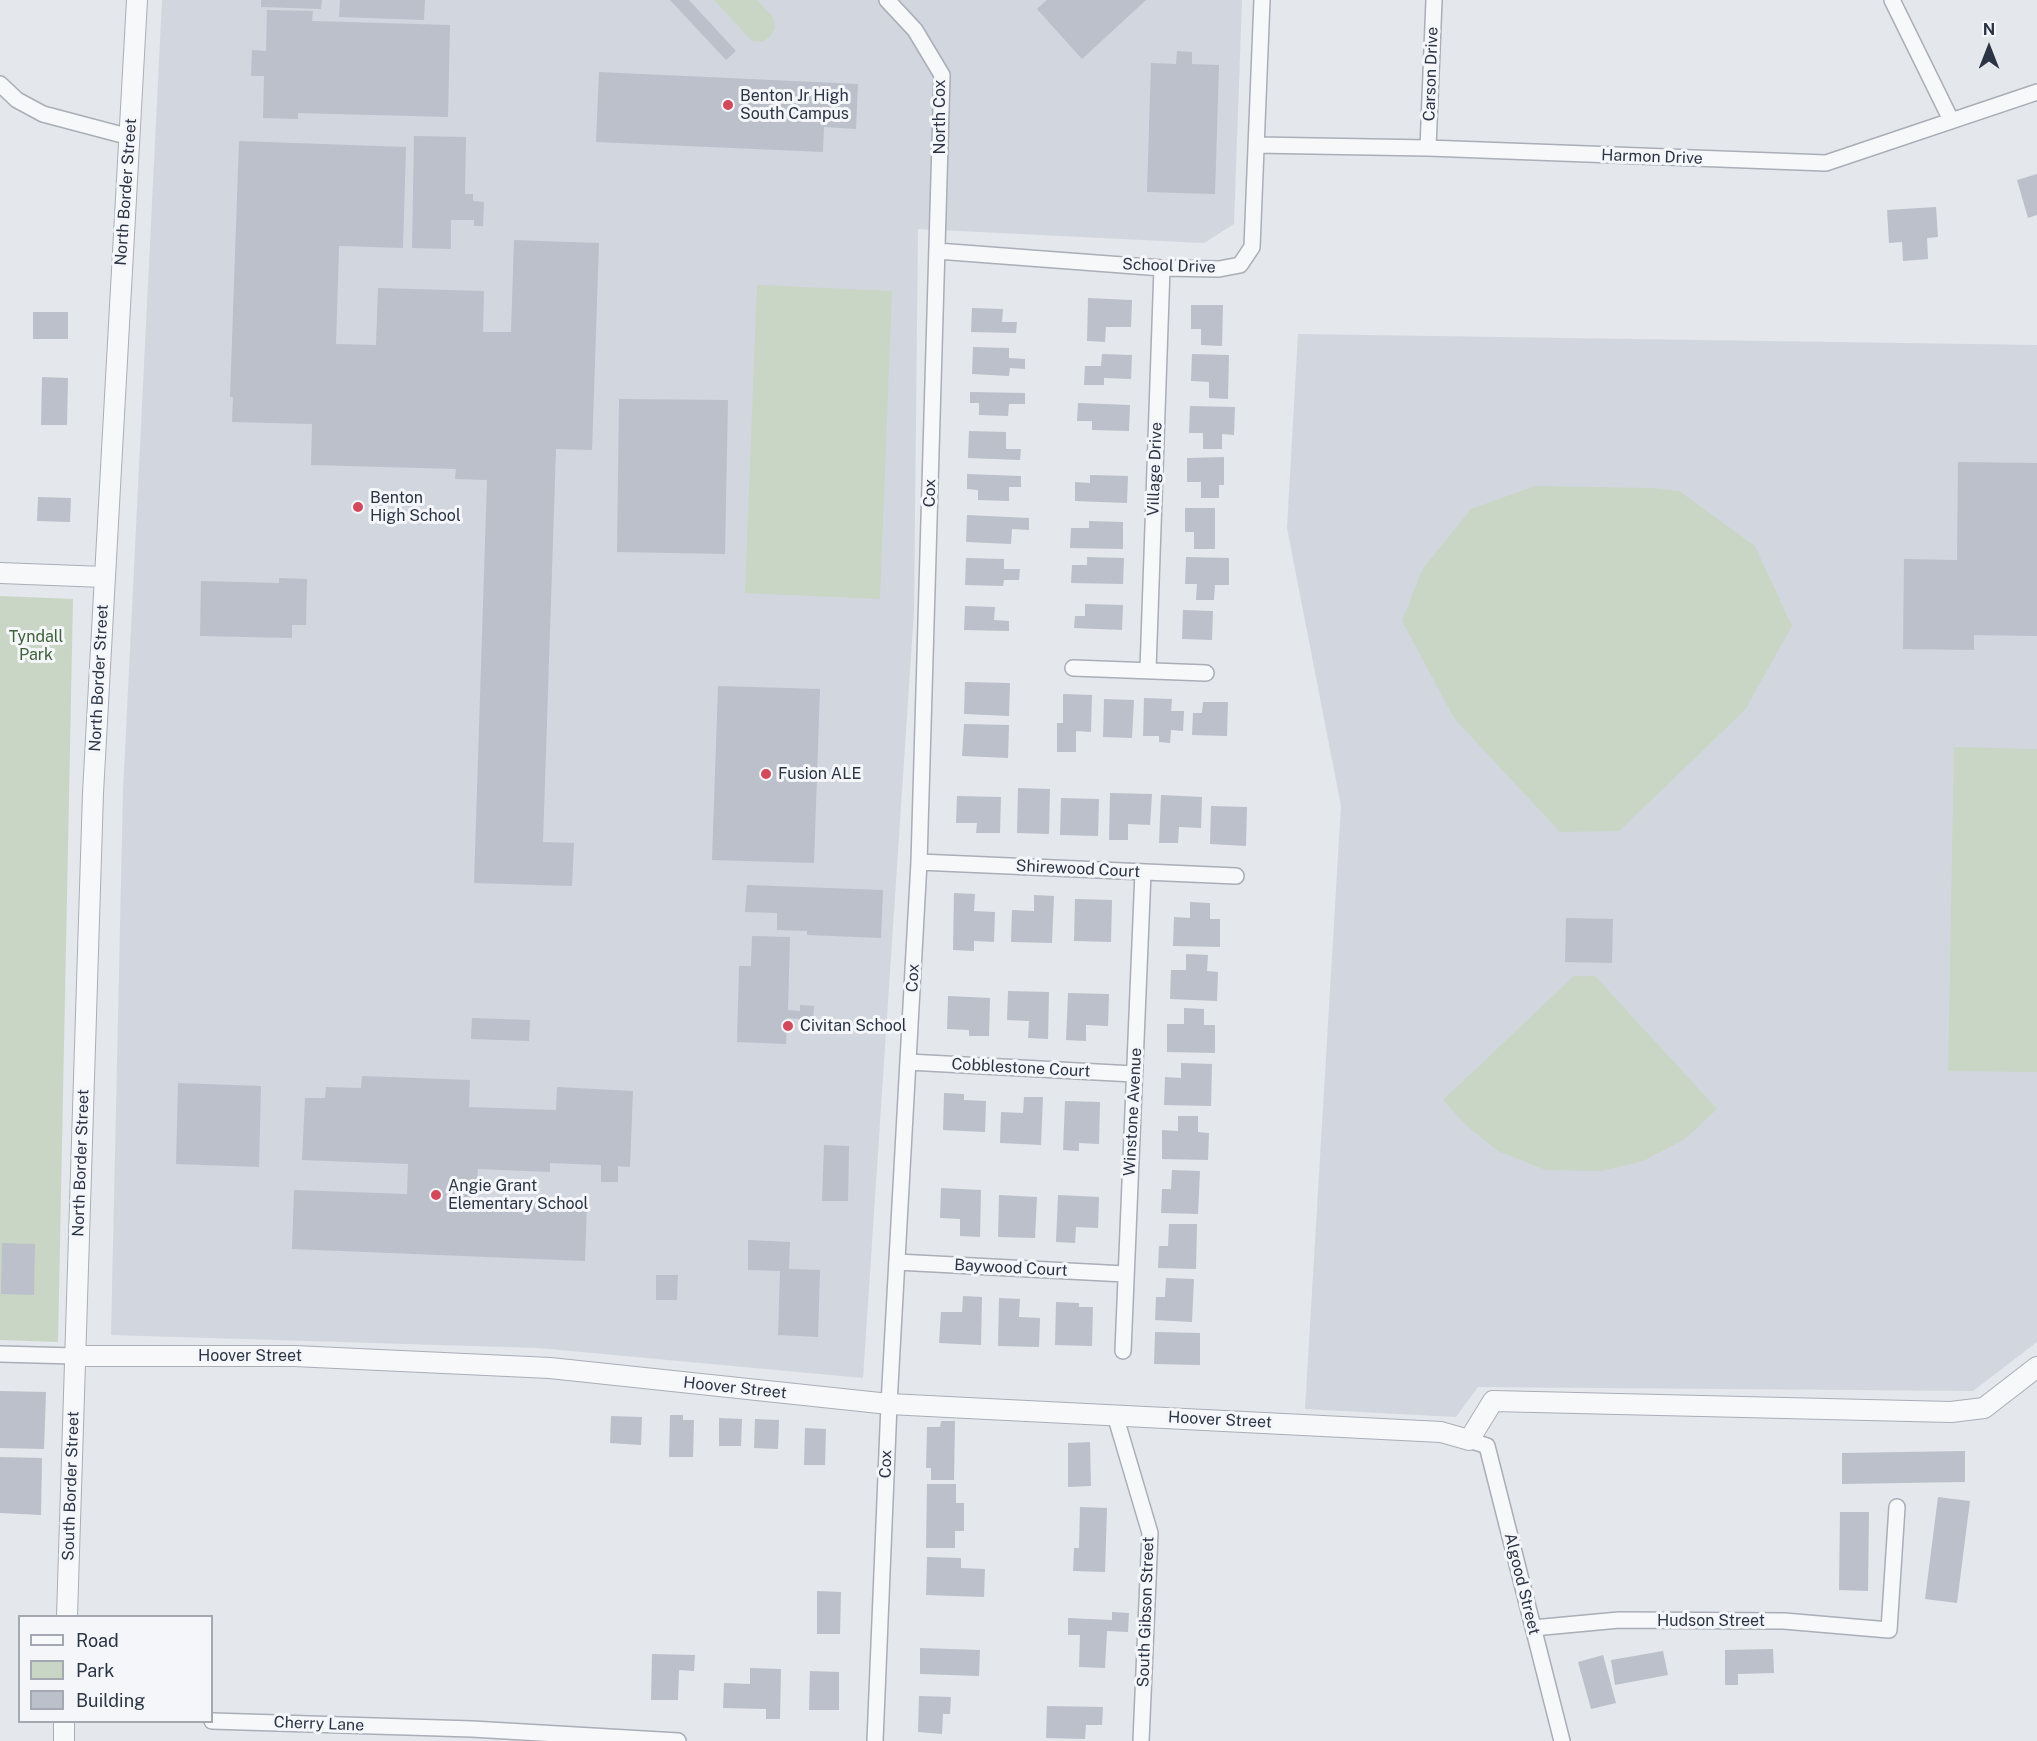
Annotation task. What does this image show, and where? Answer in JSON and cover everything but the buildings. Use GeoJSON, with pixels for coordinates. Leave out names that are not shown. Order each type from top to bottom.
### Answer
{"type":"FeatureCollection","features":[{"type":"Feature","properties":{"kind":"street","name":"North Border Street"},"geometry":{"type":"LineString","coordinates":[[75,1356],[93,805],[137,0]]}},
{"type":"Feature","properties":{"kind":"street","name":"North Cox"},"geometry":{"type":"LineString","coordinates":[[887,0],[915,30],[942,75],[937,251]]}},
{"type":"Feature","properties":{"kind":"street","name":"School Drive"},"geometry":{"type":"LineString","coordinates":[[937,251],[1162,268],[1219,269],[1240,265],[1252,247],[1262,0]]}},
{"type":"Feature","properties":{"kind":"street","name":"Carson Drive"},"geometry":{"type":"LineString","coordinates":[[1428,148],[1434,0]]}},
{"type":"Feature","properties":{"kind":"street"},"geometry":{"type":"LineString","coordinates":[[1892,0],[1951,120]]}},
{"type":"Feature","properties":{"kind":"street"},"geometry":{"type":"LineString","coordinates":[[0,84],[17,100],[43,114],[130,137]]}},
{"type":"Feature","properties":{"kind":"street","name":"Harmon Drive"},"geometry":{"type":"LineString","coordinates":[[1256,146],[1428,148],[1826,163],[2037,92]]}},
{"type":"Feature","properties":{"kind":"street","name":"Cox"},"geometry":{"type":"LineString","coordinates":[[874,1741],[889,1404],[920,862],[937,251]]}},
{"type":"Feature","properties":{"kind":"street","name":"Village Drive"},"geometry":{"type":"LineString","coordinates":[[1148,670],[1162,268]]}},
{"type":"Feature","properties":{"kind":"street"},"geometry":{"type":"LineString","coordinates":[[0,573],[104,577]]}},
{"type":"Feature","properties":{"kind":"street"},"geometry":{"type":"LineString","coordinates":[[1073,668],[1206,673]]}},
{"type":"Feature","properties":{"kind":"street","name":"Shirewood Court"},"geometry":{"type":"LineString","coordinates":[[920,862],[1236,876]]}},
{"type":"Feature","properties":{"kind":"street","name":"Winstone Avenue"},"geometry":{"type":"LineString","coordinates":[[1123,1351],[1143,872]]}},
{"type":"Feature","properties":{"kind":"street","name":"Cobblestone Court"},"geometry":{"type":"LineString","coordinates":[[908,1062],[1134,1074]]}},
{"type":"Feature","properties":{"kind":"street","name":"Baywood Court"},"geometry":{"type":"LineString","coordinates":[[897,1263],[1125,1274]]}},
{"type":"Feature","properties":{"kind":"street","name":"Hoover Street"},"geometry":{"type":"LineString","coordinates":[[0,1354],[294,1356],[550,1368],[889,1404],[1441,1432],[1469,1440]]}},
{"type":"Feature","properties":{"kind":"street","name":"South Border Street"},"geometry":{"type":"LineString","coordinates":[[67,1615],[75,1356]]}},
{"type":"Feature","properties":{"kind":"street"},"geometry":{"type":"LineString","coordinates":[[1469,1440],[1493,1401],[1951,1412],[1984,1408],[2037,1366]]}},
{"type":"Feature","properties":{"kind":"street","name":"South Gibson Street"},"geometry":{"type":"LineString","coordinates":[[1115,1415],[1150,1533],[1141,1741]]}},
{"type":"Feature","properties":{"kind":"street","name":"Algood Street"},"geometry":{"type":"LineString","coordinates":[[1469,1440],[1487,1446],[1562,1741]]}},
{"type":"Feature","properties":{"kind":"street","name":"Hudson Street"},"geometry":{"type":"LineString","coordinates":[[1533,1628],[1643,1620],[1784,1621],[1889,1630],[1897,1507]]}},
{"type":"Feature","properties":{"kind":"street","name":"Cherry Lane"},"geometry":{"type":"LineString","coordinates":[[213,1721],[472,1735],[678,1741]]}},
{"type":"Feature","properties":{"kind":"street"},"geometry":{"type":"LineString","coordinates":[[64,1723],[64,1741]]}},
{"type":"Feature","properties":{"kind":"shaded area"},"geometry":{"type":"Polygon","coordinates":[[[162,0],[1242,0],[1234,224],[1204,243],[918,229],[914,611],[863,1378],[538,1348],[111,1335],[123,791],[162,0]]]}},
{"type":"Feature","properties":{"kind":"shaded area"},"geometry":{"type":"Polygon","coordinates":[[[1298,334],[2037,345],[2037,1342],[1973,1391],[1478,1387],[1456,1417],[1305,1409],[1341,806],[1287,528],[1298,334]]]}},
{"type":"Feature","properties":{"kind":"green space"},"geometry":{"type":"Polygon","coordinates":[[[714,0],[757,0],[773,17],[775,28],[770,37],[762,42],[752,41],[714,0]]]}},
{"type":"Feature","properties":{"kind":"green space"},"geometry":{"type":"Polygon","coordinates":[[[757,285],[892,291],[880,599],[745,593],[757,285]]]}},
{"type":"Feature","properties":{"kind":"green space"},"geometry":{"type":"Polygon","coordinates":[[[1535,486],[1653,488],[1679,491],[1755,546],[1792,626],[1745,710],[1619,831],[1560,832],[1454,718],[1402,621],[1422,570],[1471,509],[1535,486]]]}},
{"type":"Feature","properties":{"kind":"green space","name":"Tyndall Park"},"geometry":{"type":"Polygon","coordinates":[[[0,596],[73,599],[58,1342],[0,1340],[0,596]]]}},
{"type":"Feature","properties":{"kind":"green space"},"geometry":{"type":"Polygon","coordinates":[[[1954,747],[2037,749],[2037,1072],[1948,1071],[1954,747]]]}},
{"type":"Feature","properties":{"kind":"green space"},"geometry":{"type":"Polygon","coordinates":[[[1574,976],[1595,976],[1717,1109],[1685,1139],[1643,1161],[1602,1171],[1546,1170],[1498,1151],[1466,1125],[1443,1100],[1574,976]]]}},
{"type":"Feature","properties":{"kind":"place","name":"Benton Jr High South Campus"},"geometry":{"type":"Point","coordinates":[728,105]}},
{"type":"Feature","properties":{"kind":"place","name":"Benton High School"},"geometry":{"type":"Point","coordinates":[358,507]}},
{"type":"Feature","properties":{"kind":"place","name":"Fusion ALE"},"geometry":{"type":"Point","coordinates":[766,774]}},
{"type":"Feature","properties":{"kind":"place","name":"Civitan School"},"geometry":{"type":"Point","coordinates":[788,1026]}},
{"type":"Feature","properties":{"kind":"place","name":"Angie Grant Elementary School"},"geometry":{"type":"Point","coordinates":[436,1195]}}]}
